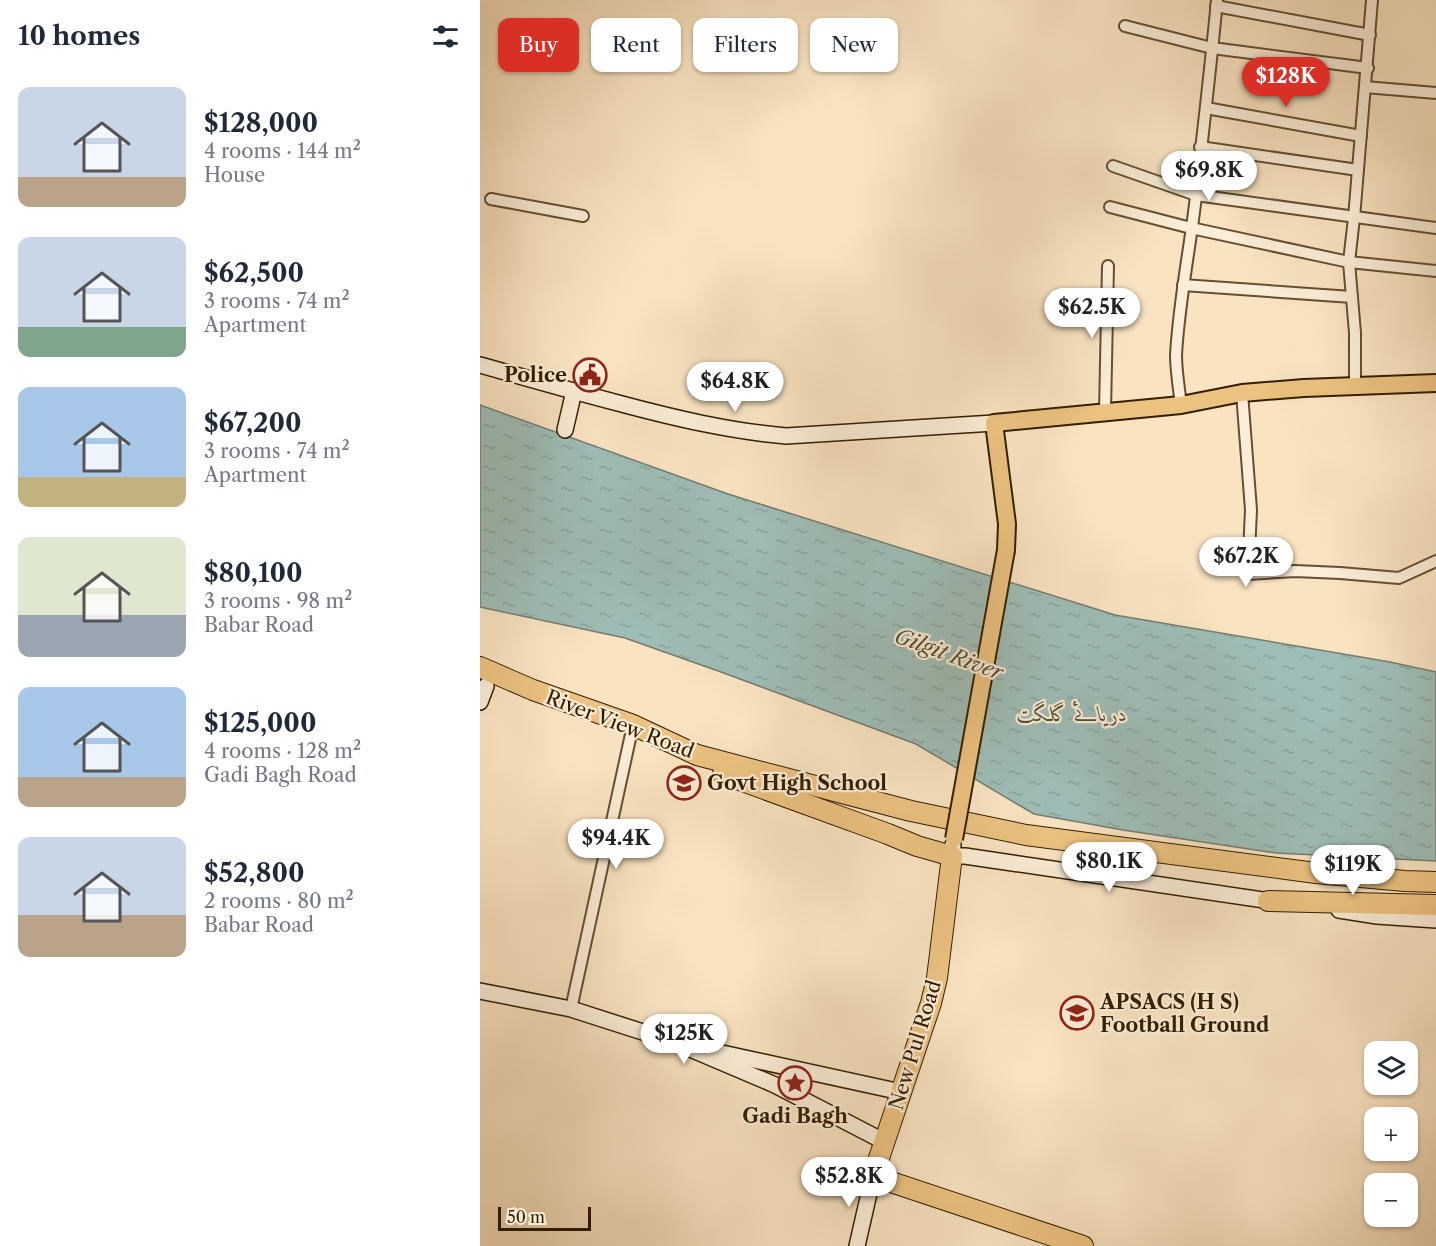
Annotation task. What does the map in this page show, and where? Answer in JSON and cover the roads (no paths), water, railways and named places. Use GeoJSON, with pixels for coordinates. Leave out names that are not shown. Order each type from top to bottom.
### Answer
{"type":"FeatureCollection","features":[{"type":"Feature","properties":{"kind":"highway","name":"River View Road"},"geometry":{"type":"LineString","coordinates":[[483,676],[533,690],[633,725],[697,755],[911,811],[1026,835],[1316,873],[1436,882]]}},
{"type":"Feature","properties":{"kind":"highway"},"geometry":{"type":"LineString","coordinates":[[697,755],[708,767],[723,774],[917,846],[953,848]]}},
{"type":"Feature","properties":{"kind":"highway","name":"New Pul Road"},"geometry":{"type":"LineString","coordinates":[[873,1176],[931,1003],[937,978],[953,848]]}},
{"type":"Feature","properties":{"kind":"highway"},"geometry":{"type":"LineString","coordinates":[[1268,901],[1436,905]]}},
{"type":"Feature","properties":{"kind":"highway"},"geometry":{"type":"LineString","coordinates":[[873,1176],[1083,1246]]}},
{"type":"Feature","properties":{"kind":"main road"},"geometry":{"type":"LineString","coordinates":[[480,365],[668,417],[754,433],[786,436],[994,423],[1181,405],[1242,393],[1304,388],[1436,383]]}},
{"type":"Feature","properties":{"kind":"main road"},"geometry":{"type":"LineString","coordinates":[[565,430],[574,392]]}},
{"type":"Feature","properties":{"kind":"main road"},"geometry":{"type":"LineString","coordinates":[[994,423],[1007,524],[1006,550],[953,848],[965,856],[1268,901],[1436,920]]}},
{"type":"Feature","properties":{"kind":"main road"},"geometry":{"type":"LineString","coordinates":[[480,702],[483,676]]}},
{"type":"Feature","properties":{"kind":"main road"},"geometry":{"type":"LineString","coordinates":[[480,991],[571,1009],[674,1042],[901,1092]]}},
{"type":"Feature","properties":{"kind":"main road"},"geometry":{"type":"LineString","coordinates":[[674,1042],[775,1085],[885,1142]]}},
{"type":"Feature","properties":{"kind":"main road"},"geometry":{"type":"LineString","coordinates":[[775,1085],[782,1066]]}},
{"type":"Feature","properties":{"kind":"main road"},"geometry":{"type":"LineString","coordinates":[[857,1246],[873,1176]]}},
{"type":"Feature","properties":{"kind":"street"},"geometry":{"type":"LineString","coordinates":[[1355,386],[1355,333],[1349,262],[1368,68],[1372,0]]}},
{"type":"Feature","properties":{"kind":"street"},"geometry":{"type":"LineString","coordinates":[[1181,405],[1176,357],[1217,3],[1370,35]]}},
{"type":"Feature","properties":{"kind":"street"},"geometry":{"type":"LineString","coordinates":[[1125,26],[1212,48],[1368,68]]}},
{"type":"Feature","properties":{"kind":"street"},"geometry":{"type":"LineString","coordinates":[[1365,87],[1436,93]]}},
{"type":"Feature","properties":{"kind":"street"},"geometry":{"type":"LineString","coordinates":[[1206,108],[1361,136]]}},
{"type":"Feature","properties":{"kind":"street"},"geometry":{"type":"LineString","coordinates":[[1200,147],[1358,170]]}},
{"type":"Feature","properties":{"kind":"street"},"geometry":{"type":"LineString","coordinates":[[1113,166],[1196,195],[1436,228]]}},
{"type":"Feature","properties":{"kind":"street"},"geometry":{"type":"LineString","coordinates":[[491,199],[583,216]]}},
{"type":"Feature","properties":{"kind":"street"},"geometry":{"type":"LineString","coordinates":[[1110,207],[1191,228],[1349,262],[1436,271]]}},
{"type":"Feature","properties":{"kind":"street"},"geometry":{"type":"LineString","coordinates":[[1105,411],[1108,266]]}},
{"type":"Feature","properties":{"kind":"street"},"geometry":{"type":"LineString","coordinates":[[1183,285],[1352,297]]}},
{"type":"Feature","properties":{"kind":"street"},"geometry":{"type":"LineString","coordinates":[[1242,393],[1251,510],[1248,574],[1295,571],[1399,578],[1436,561]]}},
{"type":"Feature","properties":{"kind":"street"},"geometry":{"type":"LineString","coordinates":[[571,1009],[633,725]]}},
{"type":"Feature","properties":{"kind":"water","name":"دریائے گلگت"},"geometry":{"type":"Polygon","coordinates":[[[480,405],[728,494],[1115,615],[1390,662],[1436,672],[1436,861],[1276,853],[1034,814],[916,744],[625,638],[480,607],[480,405]]]}},
{"type":"Feature","properties":{"kind":"place","name":"Police"},"geometry":{"type":"Point","coordinates":[590,375]}},
{"type":"Feature","properties":{"kind":"place","name":"Govt High School"},"geometry":{"type":"Point","coordinates":[684,783]}},
{"type":"Feature","properties":{"kind":"place","name":"APSACS (H S) Football Ground"},"geometry":{"type":"Point","coordinates":[1077,1013]}},
{"type":"Feature","properties":{"kind":"place","name":"Gadi Bagh"},"geometry":{"type":"Point","coordinates":[795,1083]}},
{"type":"Feature","properties":{"kind":"water label","name":"Gilgit River"},"geometry":{"type":"Point","coordinates":[949,654]}}]}
